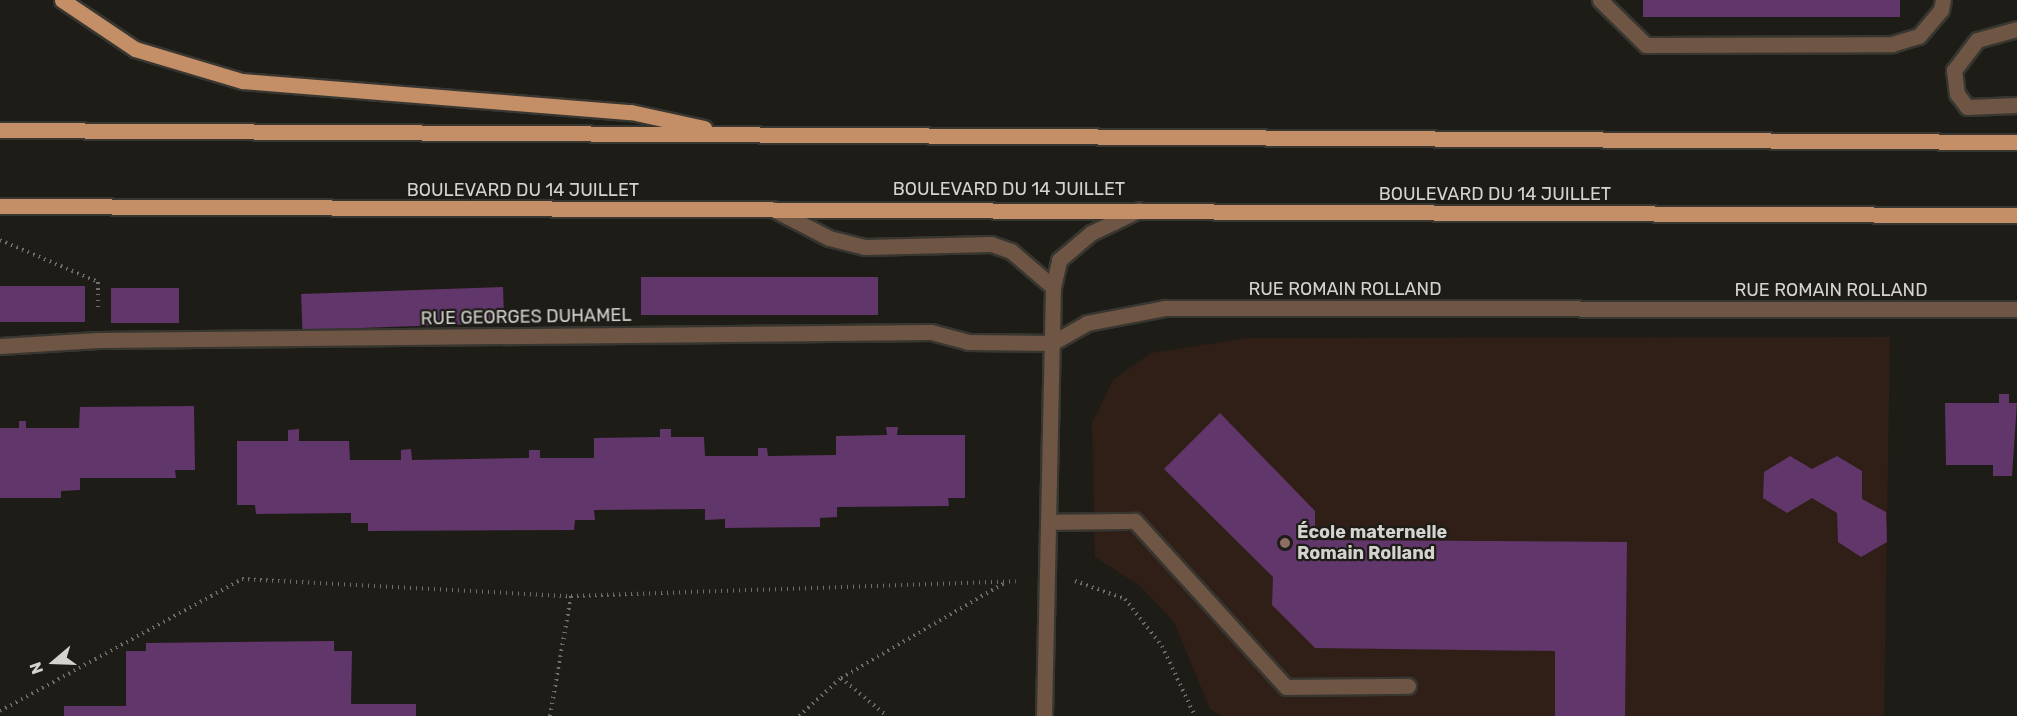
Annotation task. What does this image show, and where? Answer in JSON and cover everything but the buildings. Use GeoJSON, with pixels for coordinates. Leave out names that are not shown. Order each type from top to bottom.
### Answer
{"type":"FeatureCollection","features":[{"type":"Feature","properties":{"kind":"main road"},"geometry":{"type":"LineString","coordinates":[[62,0],[135,49],[242,81],[631,112],[736,134]]}},
{"type":"Feature","properties":{"kind":"main road"},"geometry":{"type":"LineString","coordinates":[[0,130],[2017,142]]}},
{"type":"Feature","properties":{"kind":"main road","name":"BOULEVARD DU 14 JUILLET"},"geometry":{"type":"LineString","coordinates":[[0,206],[1141,208],[2017,214]]}},
{"type":"Feature","properties":{"kind":"street"},"geometry":{"type":"LineString","coordinates":[[1600,0],[1646,45],[1892,44],[1919,36],[1941,10],[1943,0]]}},
{"type":"Feature","properties":{"kind":"street"},"geometry":{"type":"LineString","coordinates":[[2017,29],[1977,40],[1954,70],[1958,94],[1967,107],[2017,105]]}},
{"type":"Feature","properties":{"kind":"street"},"geometry":{"type":"LineString","coordinates":[[1044,716],[1053,287],[1059,260],[1091,233],[1141,208]]}},
{"type":"Feature","properties":{"kind":"street"},"geometry":{"type":"LineString","coordinates":[[773,209],[829,238],[864,247],[991,244],[1011,250],[1053,287]]}},
{"type":"Feature","properties":{"kind":"street","name":"RUE ROMAIN ROLLAND"},"geometry":{"type":"LineString","coordinates":[[1052,343],[1087,323],[1165,308],[2017,309]]}},
{"type":"Feature","properties":{"kind":"street","name":"RUE GEORGES DUHAMEL"},"geometry":{"type":"LineString","coordinates":[[0,346],[98,340],[931,332],[968,342],[1052,343]]}},
{"type":"Feature","properties":{"kind":"street"},"geometry":{"type":"LineString","coordinates":[[1048,522],[1135,521],[1286,687],[1408,686]]}},
{"type":"Feature","properties":{"kind":"path"},"geometry":{"type":"LineString","coordinates":[[0,240],[99,282],[98,340]]}},
{"type":"Feature","properties":{"kind":"path"},"geometry":{"type":"LineString","coordinates":[[0,711],[242,579],[571,596],[1047,580],[1088,582],[1125,598],[1162,646],[1195,716]]}},
{"type":"Feature","properties":{"kind":"path"},"geometry":{"type":"LineString","coordinates":[[799,716],[841,678],[1007,581]]}},
{"type":"Feature","properties":{"kind":"path"},"geometry":{"type":"LineString","coordinates":[[550,716],[571,596]]}},
{"type":"Feature","properties":{"kind":"path"},"geometry":{"type":"LineString","coordinates":[[841,678],[887,716]]}},
{"type":"Feature","properties":{"kind":"shaded area"},"geometry":{"type":"Polygon","coordinates":[[[1890,337],[1884,716],[1222,716],[1210,709],[1174,622],[1140,586],[1095,557],[1092,423],[1113,380],[1151,353],[1249,338],[1890,337]]]}},
{"type":"Feature","properties":{"kind":"place","name":"École maternelle Romain Rolland"},"geometry":{"type":"Point","coordinates":[1285,543]}}]}
